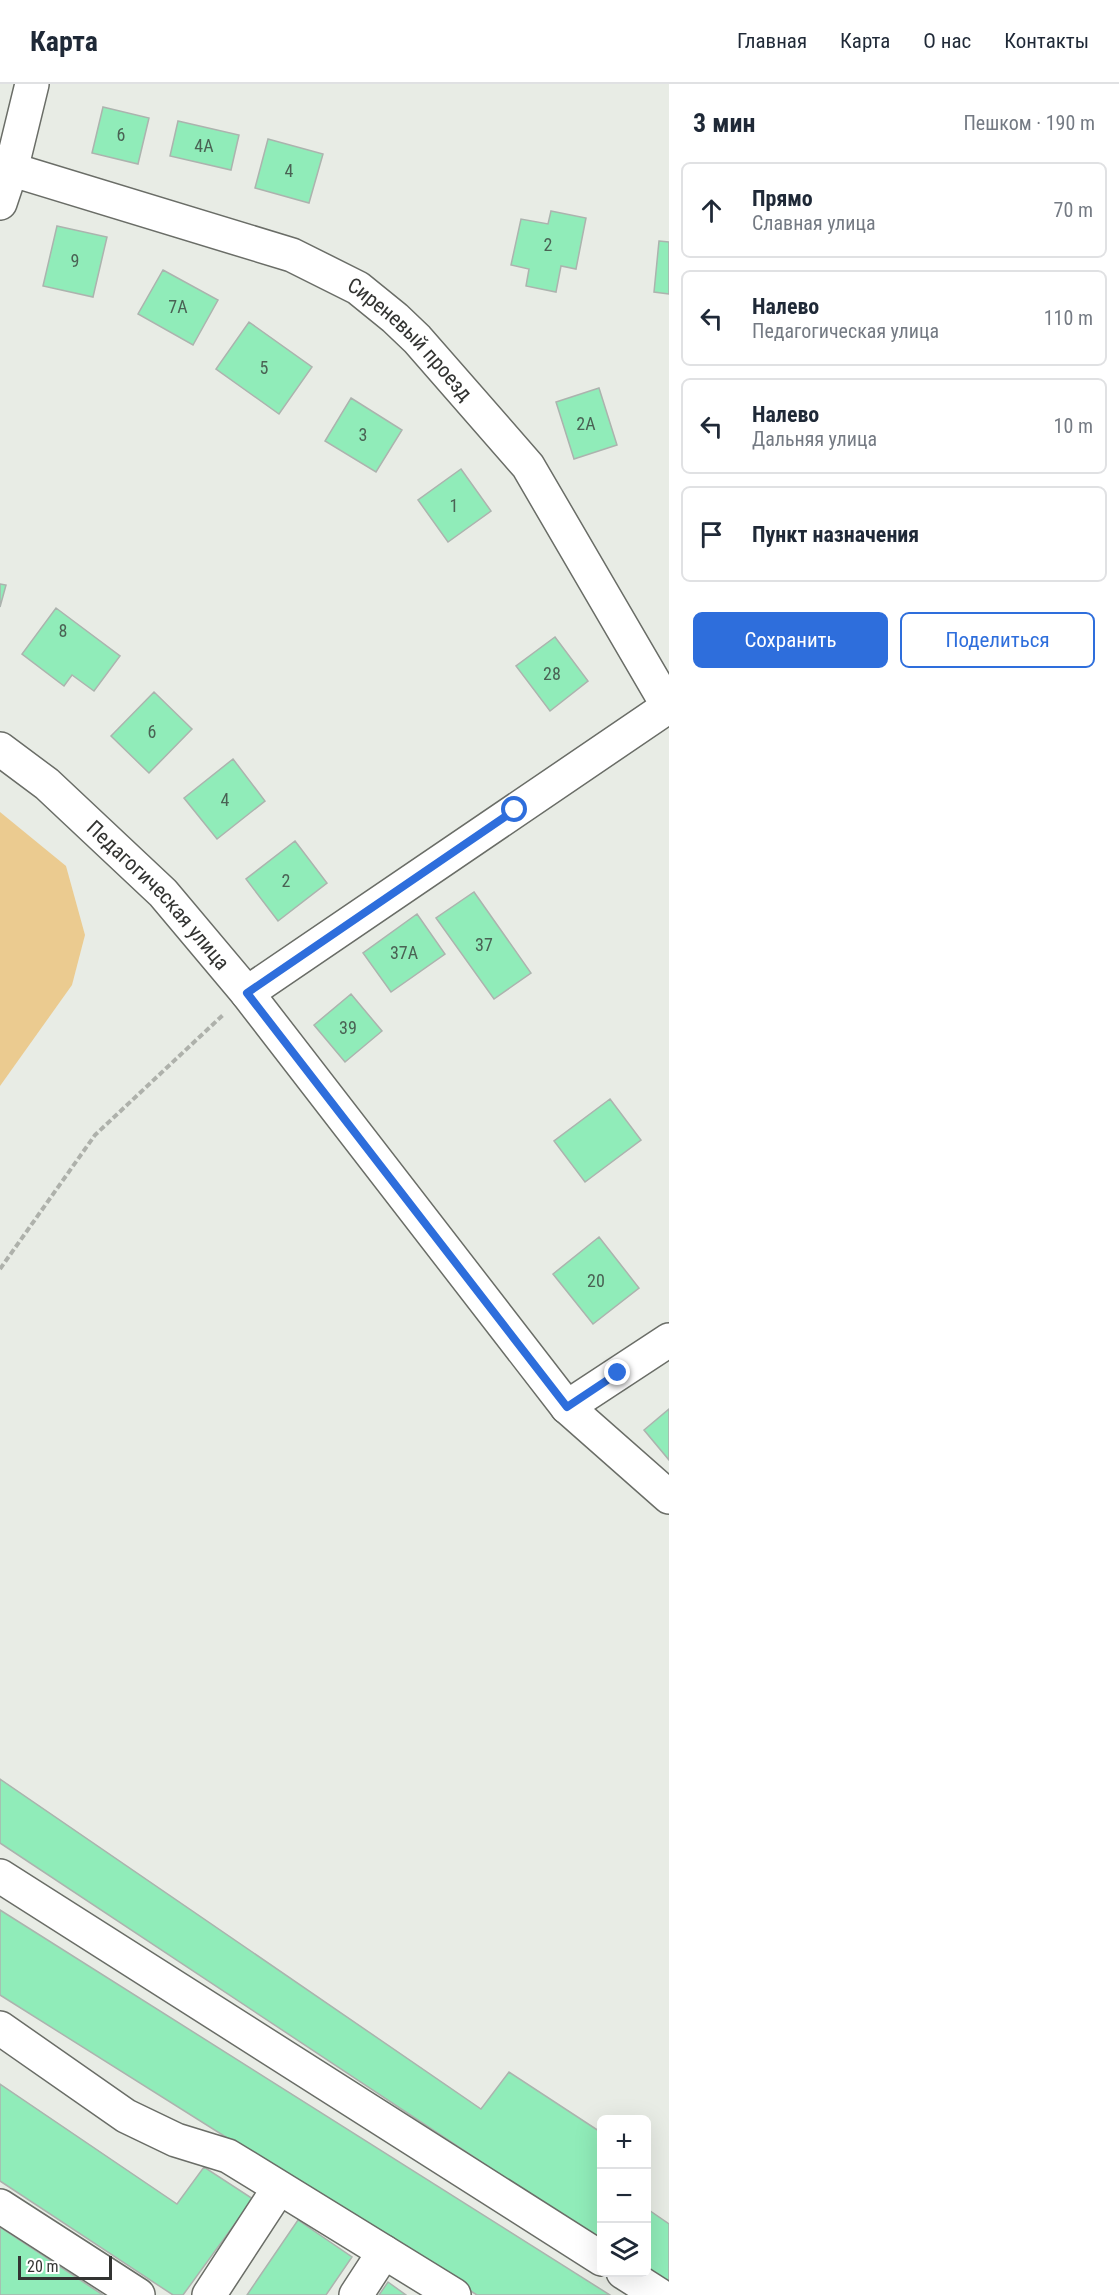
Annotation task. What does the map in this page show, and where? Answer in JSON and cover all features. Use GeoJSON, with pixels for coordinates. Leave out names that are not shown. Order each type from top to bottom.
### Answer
{"type":"FeatureCollection","features":[{"type":"Feature","properties":{"kind":"street"},"geometry":{"type":"LineString","coordinates":[[0,203],[5,168],[32,84]]}},
{"type":"Feature","properties":{"kind":"street","name":"Сиреневый проезд"},"geometry":{"type":"LineString","coordinates":[[5,168],[292,255],[358,288],[417,339],[528,466],[669,706]]}},
{"type":"Feature","properties":{"kind":"street"},"geometry":{"type":"LineString","coordinates":[[247,993],[669,706]]}},
{"type":"Feature","properties":{"kind":"street","name":"Педагогическая улица"},"geometry":{"type":"LineString","coordinates":[[0,749],[47,784],[163,893],[247,993],[567,1407],[669,1497]]}},
{"type":"Feature","properties":{"kind":"street"},"geometry":{"type":"LineString","coordinates":[[567,1407],[669,1340]]}},
{"type":"Feature","properties":{"kind":"street"},"geometry":{"type":"LineString","coordinates":[[0,1876],[597,2256]]}},
{"type":"Feature","properties":{"kind":"street"},"geometry":{"type":"LineString","coordinates":[[0,2028],[126,2116],[176,2140],[228,2156],[454,2295]]}},
{"type":"Feature","properties":{"kind":"street"},"geometry":{"type":"LineString","coordinates":[[209,2295],[279,2188]]}},
{"type":"Feature","properties":{"kind":"street"},"geometry":{"type":"LineString","coordinates":[[0,2206],[138,2295]]}},
{"type":"Feature","properties":{"kind":"street"},"geometry":{"type":"LineString","coordinates":[[356,2295],[384,2252]]}},
{"type":"Feature","properties":{"kind":"street"},"geometry":{"type":"LineString","coordinates":[[631,2277],[659,2295]]}},
{"type":"Feature","properties":{"kind":"path"},"geometry":{"type":"LineString","coordinates":[[0,1269],[95,1136],[247,993]]}},
{"type":"Feature","properties":{"kind":"shaded area"},"geometry":{"type":"Polygon","coordinates":[[[0,812],[66,866],[85,935],[72,985],[0,1086],[0,812]]]}},
{"type":"Feature","properties":{"kind":"building"},"geometry":{"type":"Polygon","coordinates":[[[103,107],[149,118],[138,164],[92,153],[103,107]]]}},
{"type":"Feature","properties":{"kind":"building"},"geometry":{"type":"Polygon","coordinates":[[[178,121],[239,135],[231,170],[170,156],[178,121]]]}},
{"type":"Feature","properties":{"kind":"building"},"geometry":{"type":"Polygon","coordinates":[[[268,139],[323,154],[309,203],[255,188],[268,139]]]}},
{"type":"Feature","properties":{"kind":"building"},"geometry":{"type":"Polygon","coordinates":[[[551,211],[586,218],[576,269],[561,266],[556,292],[526,286],[529,269],[511,265],[521,219],[548,224],[551,211]]]}},
{"type":"Feature","properties":{"kind":"building"},"geometry":{"type":"Polygon","coordinates":[[[57,226],[107,237],[93,297],[43,286],[57,226]]]}},
{"type":"Feature","properties":{"kind":"building"},"geometry":{"type":"Polygon","coordinates":[[[659,241],[669,242],[669,294],[654,292],[659,241]]]}},
{"type":"Feature","properties":{"kind":"building"},"geometry":{"type":"Polygon","coordinates":[[[163,270],[218,300],[193,345],[138,314],[163,270]]]}},
{"type":"Feature","properties":{"kind":"building"},"geometry":{"type":"Polygon","coordinates":[[[249,322],[312,367],[279,414],[216,369],[249,322]]]}},
{"type":"Feature","properties":{"kind":"building"},"geometry":{"type":"Polygon","coordinates":[[[599,388],[617,445],[574,459],[556,402],[599,388]]]}},
{"type":"Feature","properties":{"kind":"building"},"geometry":{"type":"Polygon","coordinates":[[[351,398],[402,430],[376,472],[325,441],[351,398]]]}},
{"type":"Feature","properties":{"kind":"building"},"geometry":{"type":"Polygon","coordinates":[[[461,469],[491,511],[448,542],[418,500],[461,469]]]}},
{"type":"Feature","properties":{"kind":"building"},"geometry":{"type":"Polygon","coordinates":[[[0,584],[6,585],[0,607],[0,584]]]}},
{"type":"Feature","properties":{"kind":"building"},"geometry":{"type":"Polygon","coordinates":[[[56,608],[120,656],[94,691],[72,675],[64,686],[22,654],[56,608]]]}},
{"type":"Feature","properties":{"kind":"building"},"geometry":{"type":"Polygon","coordinates":[[[555,637],[588,681],[550,711],[516,666],[555,637]]]}},
{"type":"Feature","properties":{"kind":"building"},"geometry":{"type":"Polygon","coordinates":[[[154,692],[192,729],[149,773],[111,736],[154,692]]]}},
{"type":"Feature","properties":{"kind":"building"},"geometry":{"type":"Polygon","coordinates":[[[233,759],[265,801],[217,839],[184,798],[233,759]]]}},
{"type":"Feature","properties":{"kind":"building"},"geometry":{"type":"Polygon","coordinates":[[[295,841],[327,883],[278,921],[246,879],[295,841]]]}},
{"type":"Feature","properties":{"kind":"building"},"geometry":{"type":"Polygon","coordinates":[[[474,892],[531,973],[494,999],[436,918],[474,892]]]}},
{"type":"Feature","properties":{"kind":"building"},"geometry":{"type":"Polygon","coordinates":[[[417,914],[445,954],[391,992],[363,953],[417,914]]]}},
{"type":"Feature","properties":{"kind":"building"},"geometry":{"type":"Polygon","coordinates":[[[351,994],[382,1031],[345,1062],[314,1025],[351,994]]]}},
{"type":"Feature","properties":{"kind":"building"},"geometry":{"type":"Polygon","coordinates":[[[610,1099],[641,1140],[585,1182],[554,1141],[610,1099]]]}},
{"type":"Feature","properties":{"kind":"building"},"geometry":{"type":"Polygon","coordinates":[[[599,1237],[639,1288],[593,1324],[553,1274],[599,1237]]]}},
{"type":"Feature","properties":{"kind":"building"},"geometry":{"type":"Polygon","coordinates":[[[669,1409],[669,1460],[644,1430],[669,1409]]]}},
{"type":"Feature","properties":{"kind":"building"},"geometry":{"type":"Polygon","coordinates":[[[0,1779],[481,2109],[509,2072],[597,2130],[597,2239],[0,1843],[0,1779]]]}},
{"type":"Feature","properties":{"kind":"building"},"geometry":{"type":"Polygon","coordinates":[[[0,1910],[610,2295],[477,2295],[0,1995],[0,1910]]]}},
{"type":"Feature","properties":{"kind":"building"},"geometry":{"type":"Polygon","coordinates":[[[0,2084],[177,2204],[204,2167],[253,2199],[183,2295],[173,2295],[0,2181],[0,2084]]]}},
{"type":"Feature","properties":{"kind":"building"},"geometry":{"type":"Polygon","coordinates":[[[651,2211],[669,2224],[669,2286],[651,2275],[651,2211]]]}},
{"type":"Feature","properties":{"kind":"building"},"geometry":{"type":"Polygon","coordinates":[[[298,2220],[352,2257],[326,2295],[247,2295],[298,2220]]]}},
{"type":"Feature","properties":{"kind":"building"},"geometry":{"type":"Polygon","coordinates":[[[0,2227],[103,2295],[0,2295],[0,2227]]]}},
{"type":"Feature","properties":{"kind":"building"},"geometry":{"type":"Polygon","coordinates":[[[388,2282],[406,2295],[379,2295],[388,2282]]]}},
{"type":"Feature","properties":{"kind":"route"},"geometry":{"type":"LineString","coordinates":[[515,810],[247,993],[567,1407],[618,1373]]}}]}
